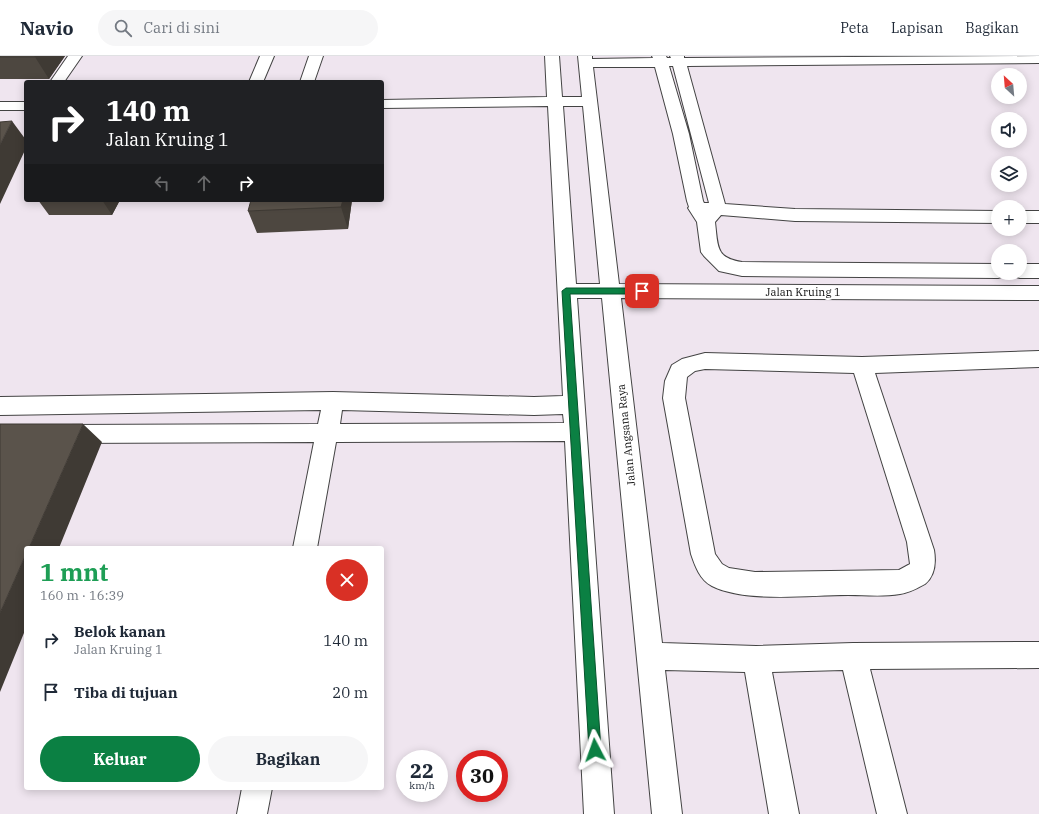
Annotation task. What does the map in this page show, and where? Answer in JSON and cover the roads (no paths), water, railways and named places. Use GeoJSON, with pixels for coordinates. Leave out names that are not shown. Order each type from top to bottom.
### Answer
{"type":"FeatureCollection","features":[{"type":"Feature","properties":{"kind":"street"},"geometry":{"type":"LineString","coordinates":[[58,80],[75,56]]}},
{"type":"Feature","properties":{"kind":"street"},"geometry":{"type":"LineString","coordinates":[[257,80],[267,56]]}},
{"type":"Feature","properties":{"kind":"street"},"geometry":{"type":"LineString","coordinates":[[308,80],[316,56]]}},
{"type":"Feature","properties":{"kind":"street"},"geometry":{"type":"LineString","coordinates":[[552,56],[599,814]]}},
{"type":"Feature","properties":{"kind":"street"},"geometry":{"type":"LineString","coordinates":[[660,59],[681,134],[707,213],[710,252],[725,266],[732,268],[991,271]]}},
{"type":"Feature","properties":{"kind":"street"},"geometry":{"type":"LineString","coordinates":[[678,59],[717,201],[707,213]]}},
{"type":"Feature","properties":{"kind":"street"},"geometry":{"type":"LineString","coordinates":[[585,60],[1039,59]]}},
{"type":"Feature","properties":{"kind":"street","name":"Jalan Angsana Raya"},"geometry":{"type":"LineString","coordinates":[[585,60],[668,814]]}},
{"type":"Feature","properties":{"kind":"street"},"geometry":{"type":"LineString","coordinates":[[384,104],[590,101]]}},
{"type":"Feature","properties":{"kind":"street"},"geometry":{"type":"LineString","coordinates":[[0,106],[24,106]]}},
{"type":"Feature","properties":{"kind":"street"},"geometry":{"type":"LineString","coordinates":[[681,134],[699,133]]}},
{"type":"Feature","properties":{"kind":"street"},"geometry":{"type":"LineString","coordinates":[[707,213],[991,217]]}},
{"type":"Feature","properties":{"kind":"street"},"geometry":{"type":"LineString","coordinates":[[1027,217],[1039,217]]}},
{"type":"Feature","properties":{"kind":"street"},"geometry":{"type":"LineString","coordinates":[[1027,271],[1039,271]]}},
{"type":"Feature","properties":{"kind":"street","name":"Jalan Kruing 1"},"geometry":{"type":"LineString","coordinates":[[566,291],[1039,293]]}},
{"type":"Feature","properties":{"kind":"street"},"geometry":{"type":"LineString","coordinates":[[862,365],[919,542],[924,565],[919,574],[912,579],[900,582],[755,584],[730,581],[720,578],[706,562],[703,554],[674,398],[675,381],[679,370],[690,363],[705,361],[862,365],[1039,359]]}},
{"type":"Feature","properties":{"kind":"street"},"geometry":{"type":"LineString","coordinates":[[0,406],[334,401],[527,406],[574,405]]}},
{"type":"Feature","properties":{"kind":"street"},"geometry":{"type":"LineString","coordinates":[[305,546],[334,401]]}},
{"type":"Feature","properties":{"kind":"street"},"geometry":{"type":"LineString","coordinates":[[48,434],[575,432]]}},
{"type":"Feature","properties":{"kind":"street"},"geometry":{"type":"LineString","coordinates":[[650,656],[756,660],[853,656],[1039,655]]}},
{"type":"Feature","properties":{"kind":"street"},"geometry":{"type":"LineString","coordinates":[[853,656],[892,814]]}},
{"type":"Feature","properties":{"kind":"street"},"geometry":{"type":"LineString","coordinates":[[756,660],[784,814]]}},
{"type":"Feature","properties":{"kind":"street"},"geometry":{"type":"LineString","coordinates":[[252,814],[257,790]]}}]}
